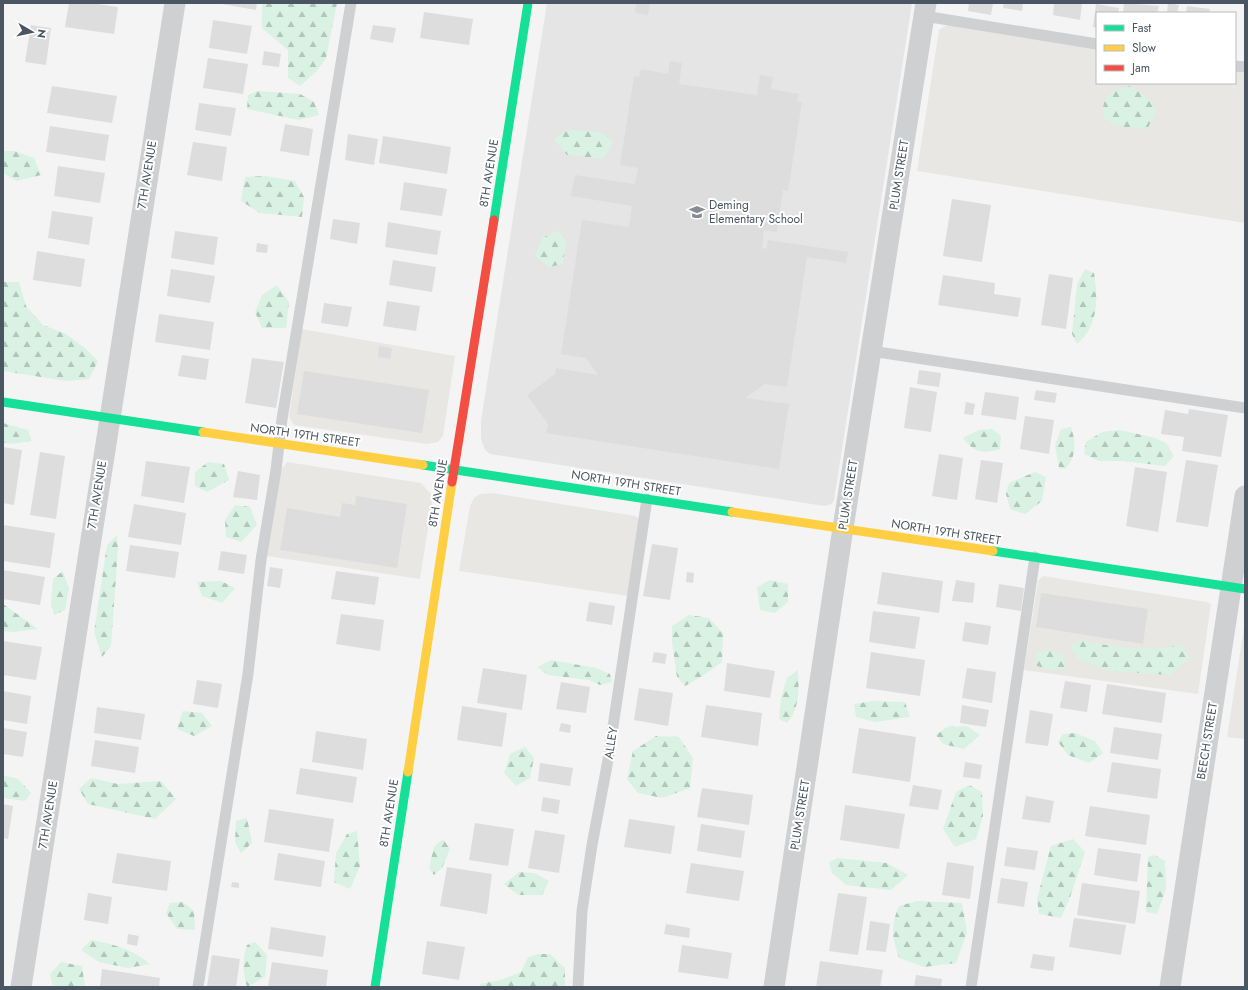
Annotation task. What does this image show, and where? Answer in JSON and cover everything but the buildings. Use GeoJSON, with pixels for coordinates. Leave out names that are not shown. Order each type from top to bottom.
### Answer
{"type":"FeatureCollection","features":[{"type":"Feature","properties":{"kind":"street","name":"7TH AVENUE"},"geometry":{"type":"LineString","coordinates":[[21,987],[175,3]]}},
{"type":"Feature","properties":{"kind":"street","name":"8TH AVENUE"},"geometry":{"type":"LineString","coordinates":[[375,987],[454,469],[528,3]]}},
{"type":"Feature","properties":{"kind":"street","name":"PLUM STREET"},"geometry":{"type":"LineString","coordinates":[[774,987],[870,351],[925,10]]}},
{"type":"Feature","properties":{"kind":"street","name":"NORTH 19TH STREET"},"geometry":{"type":"LineString","coordinates":[[3,402],[1238,588]]}},
{"type":"Feature","properties":{"kind":"street","name":"BEECH STREET"},"geometry":{"type":"LineString","coordinates":[[1170,987],[1238,588],[1245,496]]}},
{"type":"Feature","properties":{"kind":"lane"},"geometry":{"type":"LineString","coordinates":[[198,987],[248,674],[261,560],[279,443],[351,3]]}},
{"type":"Feature","properties":{"kind":"lane"},"geometry":{"type":"LineString","coordinates":[[925,10],[1096,44]]}},
{"type":"Feature","properties":{"kind":"lane"},"geometry":{"type":"LineString","coordinates":[[870,351],[1245,408]]}},
{"type":"Feature","properties":{"kind":"lane","name":"ALLEY"},"geometry":{"type":"LineString","coordinates":[[578,987],[582,911],[592,845],[608,760],[647,499]]}},
{"type":"Feature","properties":{"kind":"lane"},"geometry":{"type":"LineString","coordinates":[[971,987],[1035,557]]}},
{"type":"Feature","properties":{"kind":"shaded area","name":"Deming Elementary School"},"geometry":{"type":"Polygon","coordinates":[[[547,3],[912,3],[834,500],[832,504],[824,506],[490,454],[485,450],[481,439],[481,421],[547,3]]]}},
{"type":"Feature","properties":{"kind":"shaded area"},"geometry":{"type":"Polygon","coordinates":[[[950,25],[1096,49],[1096,84],[1236,84],[1236,71],[1245,73],[1245,223],[917,171],[939,30],[950,25]]]}},
{"type":"Feature","properties":{"kind":"shaded area"},"geometry":{"type":"Polygon","coordinates":[[[302,329],[455,356],[443,436],[438,442],[427,444],[294,425],[289,417],[302,329]]]}},
{"type":"Feature","properties":{"kind":"shaded area"},"geometry":{"type":"Polygon","coordinates":[[[287,462],[421,483],[431,494],[432,503],[420,579],[267,556],[281,470],[287,462]]]}},
{"type":"Feature","properties":{"kind":"shaded area"},"geometry":{"type":"Polygon","coordinates":[[[493,493],[635,516],[639,518],[639,529],[628,596],[459,571],[470,506],[474,498],[480,494],[493,493]]]}},
{"type":"Feature","properties":{"kind":"shaded area"},"geometry":{"type":"Polygon","coordinates":[[[1043,576],[1207,602],[1211,604],[1198,694],[1024,670],[1038,581],[1043,576]]]}},
{"type":"Feature","properties":{"kind":"shaded area"},"geometry":{"type":"Polygon","coordinates":[[[1245,621],[1245,739],[1227,737],[1245,621]]]}},
{"type":"Feature","properties":{"kind":"green space"},"geometry":{"type":"Polygon","coordinates":[[[262,3],[337,3],[326,58],[317,71],[300,86],[288,78],[288,50],[262,28],[262,3]]]}},
{"type":"Feature","properties":{"kind":"green space"},"geometry":{"type":"Polygon","coordinates":[[[1130,86],[1150,100],[1157,111],[1147,129],[1115,126],[1103,117],[1104,104],[1109,95],[1112,92],[1130,86]]]}},
{"type":"Feature","properties":{"kind":"green space"},"geometry":{"type":"Polygon","coordinates":[[[258,91],[300,94],[314,102],[319,115],[299,120],[247,109],[248,95],[258,91]]]}},
{"type":"Feature","properties":{"kind":"green space"},"geometry":{"type":"Polygon","coordinates":[[[567,130],[600,132],[613,142],[603,159],[567,155],[554,139],[567,130]]]}},
{"type":"Feature","properties":{"kind":"green space"},"geometry":{"type":"Polygon","coordinates":[[[3,151],[15,151],[34,158],[41,175],[17,181],[3,173],[3,151]]]}},
{"type":"Feature","properties":{"kind":"green space"},"geometry":{"type":"Polygon","coordinates":[[[266,176],[295,181],[304,197],[302,217],[260,213],[241,201],[245,177],[266,176]]]}},
{"type":"Feature","properties":{"kind":"green space"},"geometry":{"type":"Polygon","coordinates":[[[558,231],[566,241],[563,264],[549,267],[535,256],[542,238],[558,231]]]}},
{"type":"Feature","properties":{"kind":"green space"},"geometry":{"type":"Polygon","coordinates":[[[1085,269],[1094,273],[1096,292],[1095,311],[1090,329],[1077,344],[1072,334],[1077,284],[1085,269]]]}},
{"type":"Feature","properties":{"kind":"green space"},"geometry":{"type":"Polygon","coordinates":[[[3,282],[19,282],[26,306],[43,325],[66,334],[86,349],[98,361],[89,379],[66,381],[3,371],[3,282]]]}},
{"type":"Feature","properties":{"kind":"green space"},"geometry":{"type":"Polygon","coordinates":[[[277,285],[289,302],[286,328],[262,328],[255,312],[262,295],[277,285]]]}},
{"type":"Feature","properties":{"kind":"green space"},"geometry":{"type":"Polygon","coordinates":[[[3,423],[28,430],[32,441],[11,444],[3,442],[3,423]]]}},
{"type":"Feature","properties":{"kind":"green space"},"geometry":{"type":"Polygon","coordinates":[[[1071,427],[1074,438],[1072,459],[1065,469],[1059,468],[1055,445],[1061,429],[1071,427]]]}},
{"type":"Feature","properties":{"kind":"green space"},"geometry":{"type":"Polygon","coordinates":[[[992,429],[1001,436],[1000,449],[989,452],[979,451],[971,447],[963,438],[979,430],[992,429]]]}},
{"type":"Feature","properties":{"kind":"green space"},"geometry":{"type":"Polygon","coordinates":[[[1120,430],[1155,438],[1166,443],[1174,456],[1165,466],[1123,461],[1099,461],[1084,454],[1086,442],[1102,432],[1120,430]]]}},
{"type":"Feature","properties":{"kind":"green space"},"geometry":{"type":"Polygon","coordinates":[[[208,462],[224,464],[229,480],[207,492],[195,486],[195,472],[208,462]]]}},
{"type":"Feature","properties":{"kind":"green space"},"geometry":{"type":"Polygon","coordinates":[[[1035,472],[1046,477],[1042,501],[1025,514],[1010,509],[1006,494],[1009,483],[1035,472]]]}},
{"type":"Feature","properties":{"kind":"green space"},"geometry":{"type":"Polygon","coordinates":[[[235,505],[250,507],[257,525],[241,542],[226,537],[225,520],[235,505]]]}},
{"type":"Feature","properties":{"kind":"green space"},"geometry":{"type":"Polygon","coordinates":[[[117,535],[118,549],[111,646],[102,657],[94,632],[107,545],[117,535]]]}},
{"type":"Feature","properties":{"kind":"green space"},"geometry":{"type":"Polygon","coordinates":[[[63,571],[69,589],[65,610],[54,615],[51,603],[53,579],[63,571]]]}},
{"type":"Feature","properties":{"kind":"green space"},"geometry":{"type":"Polygon","coordinates":[[[770,580],[788,584],[788,602],[775,613],[760,610],[757,587],[770,580]]]}},
{"type":"Feature","properties":{"kind":"green space"},"geometry":{"type":"Polygon","coordinates":[[[221,581],[235,588],[222,603],[202,596],[197,582],[221,581]]]}},
{"type":"Feature","properties":{"kind":"green space"},"geometry":{"type":"Polygon","coordinates":[[[3,604],[38,629],[12,632],[3,631],[3,604]]]}},
{"type":"Feature","properties":{"kind":"green space"},"geometry":{"type":"Polygon","coordinates":[[[689,615],[709,618],[723,633],[722,662],[685,686],[677,677],[672,642],[672,626],[689,615]]]}},
{"type":"Feature","properties":{"kind":"green space"},"geometry":{"type":"Polygon","coordinates":[[[1079,641],[1142,649],[1181,645],[1190,658],[1170,675],[1109,671],[1078,659],[1070,646],[1079,641]]]}},
{"type":"Feature","properties":{"kind":"green space"},"geometry":{"type":"Polygon","coordinates":[[[1047,650],[1063,655],[1066,668],[1052,670],[1037,666],[1035,654],[1047,650]]]}},
{"type":"Feature","properties":{"kind":"green space"},"geometry":{"type":"Polygon","coordinates":[[[551,660],[596,668],[610,674],[612,682],[600,685],[589,680],[548,675],[537,667],[551,660]]]}},
{"type":"Feature","properties":{"kind":"green space"},"geometry":{"type":"Polygon","coordinates":[[[798,670],[798,698],[794,711],[787,723],[779,719],[781,698],[787,678],[798,670]]]}},
{"type":"Feature","properties":{"kind":"green space"},"geometry":{"type":"Polygon","coordinates":[[[873,701],[905,702],[910,717],[875,722],[856,717],[854,704],[873,701]]]}},
{"type":"Feature","properties":{"kind":"green space"},"geometry":{"type":"Polygon","coordinates":[[[183,711],[202,713],[212,726],[194,736],[177,729],[183,711]]]}},
{"type":"Feature","properties":{"kind":"green space"},"geometry":{"type":"Polygon","coordinates":[[[967,726],[980,735],[964,749],[943,744],[936,735],[947,727],[967,726]]]}},
{"type":"Feature","properties":{"kind":"green space"},"geometry":{"type":"Polygon","coordinates":[[[1075,733],[1095,741],[1103,753],[1089,763],[1068,755],[1058,742],[1063,734],[1075,733]]]}},
{"type":"Feature","properties":{"kind":"green space"},"geometry":{"type":"Polygon","coordinates":[[[656,736],[679,737],[693,758],[690,788],[662,798],[638,793],[627,779],[633,751],[656,736]]]}},
{"type":"Feature","properties":{"kind":"green space"},"geometry":{"type":"Polygon","coordinates":[[[525,747],[534,758],[530,778],[516,786],[504,773],[510,754],[525,747]]]}},
{"type":"Feature","properties":{"kind":"green space"},"geometry":{"type":"Polygon","coordinates":[[[3,775],[18,779],[31,793],[25,801],[3,798],[3,775]]]}},
{"type":"Feature","properties":{"kind":"green space"},"geometry":{"type":"Polygon","coordinates":[[[91,778],[118,784],[161,781],[176,799],[155,819],[88,804],[79,789],[91,778]]]}},
{"type":"Feature","properties":{"kind":"green space"},"geometry":{"type":"Polygon","coordinates":[[[969,785],[982,792],[983,816],[976,839],[955,847],[943,829],[956,792],[969,785]]]}},
{"type":"Feature","properties":{"kind":"green space"},"geometry":{"type":"Polygon","coordinates":[[[247,818],[252,843],[241,853],[235,842],[236,821],[247,818]]]}},
{"type":"Feature","properties":{"kind":"green space"},"geometry":{"type":"Polygon","coordinates":[[[357,831],[360,866],[350,889],[334,882],[336,853],[347,834],[357,831]]]}},
{"type":"Feature","properties":{"kind":"green space"},"geometry":{"type":"Polygon","coordinates":[[[443,839],[450,849],[442,868],[434,875],[429,868],[434,847],[443,839]]]}},
{"type":"Feature","properties":{"kind":"green space"},"geometry":{"type":"Polygon","coordinates":[[[1073,839],[1085,852],[1069,900],[1061,918],[1039,914],[1037,899],[1051,846],[1073,839]]]}},
{"type":"Feature","properties":{"kind":"green space"},"geometry":{"type":"Polygon","coordinates":[[[1155,855],[1165,861],[1166,889],[1157,914],[1146,912],[1148,857],[1155,855]]]}},
{"type":"Feature","properties":{"kind":"green space"},"geometry":{"type":"Polygon","coordinates":[[[838,858],[887,863],[908,875],[891,890],[846,885],[832,873],[829,862],[838,858]]]}},
{"type":"Feature","properties":{"kind":"green space"},"geometry":{"type":"Polygon","coordinates":[[[519,872],[534,873],[549,881],[542,895],[518,895],[504,884],[519,872]]]}},
{"type":"Feature","properties":{"kind":"green space"},"geometry":{"type":"Polygon","coordinates":[[[917,901],[962,903],[967,932],[956,963],[924,967],[899,958],[893,932],[894,920],[899,906],[917,901]]]}},
{"type":"Feature","properties":{"kind":"green space"},"geometry":{"type":"Polygon","coordinates":[[[183,902],[194,911],[195,930],[177,929],[166,913],[170,903],[183,902]]]}},
{"type":"Feature","properties":{"kind":"green space"},"geometry":{"type":"Polygon","coordinates":[[[91,940],[122,948],[136,954],[150,964],[128,968],[99,962],[81,950],[91,940]]]}},
{"type":"Feature","properties":{"kind":"green space"},"geometry":{"type":"Polygon","coordinates":[[[255,942],[267,955],[265,977],[247,987],[244,971],[244,956],[247,945],[255,942]]]}},
{"type":"Feature","properties":{"kind":"green space"},"geometry":{"type":"Polygon","coordinates":[[[538,954],[550,954],[565,968],[565,987],[481,987],[480,984],[500,980],[521,972],[528,957],[538,954]]]}},
{"type":"Feature","properties":{"kind":"green space"},"geometry":{"type":"Polygon","coordinates":[[[61,962],[82,966],[85,987],[53,987],[50,974],[61,962]]]}},
{"type":"Feature","properties":{"kind":"traffic: fast"},"geometry":{"type":"LineString","coordinates":[[494,220],[528,3]]}},
{"type":"Feature","properties":{"kind":"traffic: fast"},"geometry":{"type":"LineString","coordinates":[[3,402],[203,432]]}},
{"type":"Feature","properties":{"kind":"traffic: fast"},"geometry":{"type":"LineString","coordinates":[[423,465],[732,512]]}},
{"type":"Feature","properties":{"kind":"traffic: fast"},"geometry":{"type":"LineString","coordinates":[[993,551],[1245,589]]}},
{"type":"Feature","properties":{"kind":"traffic: fast"},"geometry":{"type":"LineString","coordinates":[[375,987],[408,772]]}},
{"type":"Feature","properties":{"kind":"traffic: slow"},"geometry":{"type":"LineString","coordinates":[[203,432],[423,465]]}},
{"type":"Feature","properties":{"kind":"traffic: slow"},"geometry":{"type":"LineString","coordinates":[[408,772],[452,482]]}},
{"type":"Feature","properties":{"kind":"traffic: slow"},"geometry":{"type":"LineString","coordinates":[[732,512],[993,551]]}},
{"type":"Feature","properties":{"kind":"traffic: jam"},"geometry":{"type":"LineString","coordinates":[[452,482],[494,220]]}},
{"type":"Feature","properties":{"kind":"place","name":"Deming Elementary School"},"geometry":{"type":"Point","coordinates":[697,212]}}]}
